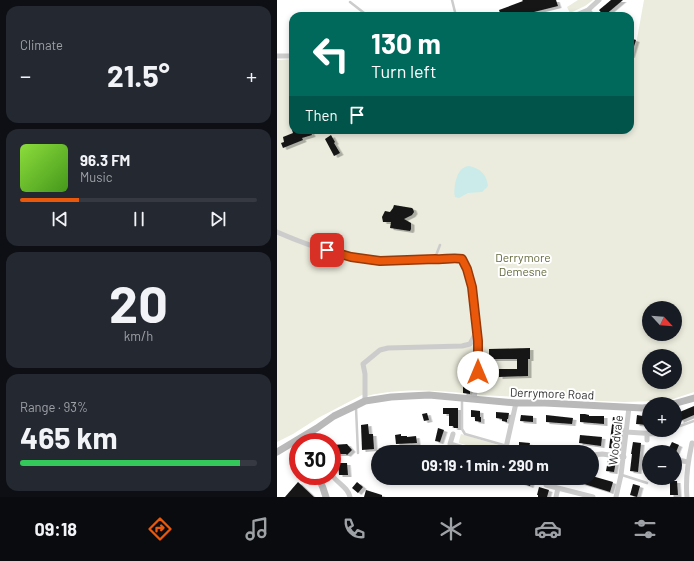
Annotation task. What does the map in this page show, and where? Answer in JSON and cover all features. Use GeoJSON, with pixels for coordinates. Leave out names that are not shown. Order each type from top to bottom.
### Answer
{"type":"FeatureCollection","features":[{"type":"Feature","properties":{"kind":"main road","name":"Derrymore Road"},"geometry":{"type":"LineString","coordinates":[[311,433],[335,416],[355,406],[365,402],[391,397],[429,395],[516,403],[642,408]]}},
{"type":"Feature","properties":{"kind":"main road"},"geometry":{"type":"LineString","coordinates":[[682,401],[694,398]]}},
{"type":"Feature","properties":{"kind":"main road","name":"Derrymore Road"},"geometry":{"type":"LineString","coordinates":[[277,452],[289,447]]}},
{"type":"Feature","properties":{"kind":"main road"},"geometry":{"type":"LineString","coordinates":[[322,485],[326,497]]}},
{"type":"Feature","properties":{"kind":"street"},"geometry":{"type":"LineString","coordinates":[[583,12],[588,10],[599,0]]}},
{"type":"Feature","properties":{"kind":"street"},"geometry":{"type":"LineString","coordinates":[[277,56],[289,56]]}},
{"type":"Feature","properties":{"kind":"street"},"geometry":{"type":"LineString","coordinates":[[277,232],[303,243],[351,257],[380,261],[462,259],[467,269],[472,287],[478,341],[478,372],[474,399]]}},
{"type":"Feature","properties":{"kind":"street"},"geometry":{"type":"LineString","coordinates":[[365,402],[365,374],[363,364],[379,350],[388,348],[462,346],[470,344],[477,331]]}},
{"type":"Feature","properties":{"kind":"street"},"geometry":{"type":"LineString","coordinates":[[507,445],[516,403]]}},
{"type":"Feature","properties":{"kind":"street","name":"Woodvale"},"geometry":{"type":"LineString","coordinates":[[616,497],[621,475],[629,407]]}},
{"type":"Feature","properties":{"kind":"street"},"geometry":{"type":"LineString","coordinates":[[626,432],[642,433]]}},
{"type":"Feature","properties":{"kind":"street"},"geometry":{"type":"LineString","coordinates":[[453,434],[450,444],[453,445]]}},
{"type":"Feature","properties":{"kind":"street"},"geometry":{"type":"LineString","coordinates":[[687,497],[686,488],[688,462],[692,443]]}},
{"type":"Feature","properties":{"kind":"street"},"geometry":{"type":"LineString","coordinates":[[599,454],[623,456]]}},
{"type":"Feature","properties":{"kind":"street"},"geometry":{"type":"LineString","coordinates":[[682,461],[688,462]]}},
{"type":"Feature","properties":{"kind":"street"},"geometry":{"type":"LineString","coordinates":[[341,484],[347,490],[350,497]]}},
{"type":"Feature","properties":{"kind":"street"},"geometry":{"type":"LineString","coordinates":[[546,485],[593,497]]}},
{"type":"Feature","properties":{"kind":"street"},"geometry":{"type":"LineString","coordinates":[[556,497],[558,488]]}},
{"type":"Feature","properties":{"kind":"lane"},"geometry":{"type":"LineString","coordinates":[[452,0],[455,12]]}},
{"type":"Feature","properties":{"kind":"lane"},"geometry":{"type":"LineString","coordinates":[[350,2],[363,12]]}},
{"type":"Feature","properties":{"kind":"lane"},"geometry":{"type":"LineString","coordinates":[[435,259],[440,245]]}},
{"type":"Feature","properties":{"kind":"lane"},"geometry":{"type":"LineString","coordinates":[[462,399],[462,429],[465,434],[504,445]]}},
{"type":"Feature","properties":{"kind":"lane"},"geometry":{"type":"LineString","coordinates":[[355,406],[357,408],[358,453]]}},
{"type":"Feature","properties":{"kind":"lane"},"geometry":{"type":"LineString","coordinates":[[682,426],[694,421]]}},
{"type":"Feature","properties":{"kind":"lane"},"geometry":{"type":"LineString","coordinates":[[621,475],[642,481]]}},
{"type":"Feature","properties":{"kind":"green space"},"geometry":{"type":"Polygon","coordinates":[[[578,0],[593,0],[585,6],[572,12],[570,12],[567,7],[578,0]]]}},
{"type":"Feature","properties":{"kind":"green space","name":"Derrymore Demesne"},"geometry":{"type":"Polygon","coordinates":[[[644,0],[694,0],[694,392],[679,397],[642,397],[642,401],[624,402],[479,395],[475,393],[470,394],[431,391],[379,393],[367,396],[366,394],[318,418],[295,433],[289,433],[289,436],[277,442],[277,60],[289,59],[289,134],[634,134],[634,55],[644,0]]]}},
{"type":"Feature","properties":{"kind":"green space"},"geometry":{"type":"Polygon","coordinates":[[[461,434],[499,445],[466,445],[459,443],[461,434]]]}},
{"type":"Feature","properties":{"kind":"water"},"geometry":{"type":"Polygon","coordinates":[[[469,166],[480,170],[486,179],[488,186],[482,192],[468,193],[459,198],[455,197],[454,194],[457,177],[463,168],[469,166]]]}},
{"type":"Feature","properties":{"kind":"building"},"geometry":{"type":"Polygon","coordinates":[[[522,0],[556,0],[558,6],[534,12],[500,12],[499,10],[523,1],[522,0]]]}},
{"type":"Feature","properties":{"kind":"building"},"geometry":{"type":"Polygon","coordinates":[[[611,0],[623,0],[609,12],[601,12],[599,10],[611,0]]]}},
{"type":"Feature","properties":{"kind":"building"},"geometry":{"type":"Polygon","coordinates":[[[290,134],[312,135],[302,138],[303,140],[283,148],[281,143],[284,142],[283,137],[290,134]]]}},
{"type":"Feature","properties":{"kind":"building"},"geometry":{"type":"Polygon","coordinates":[[[331,135],[340,153],[334,156],[325,139],[331,135]]]}},
{"type":"Feature","properties":{"kind":"building"},"geometry":{"type":"Polygon","coordinates":[[[394,205],[413,209],[414,212],[412,215],[404,219],[411,223],[410,231],[390,228],[391,222],[383,222],[382,217],[385,211],[390,212],[394,205]]]}},
{"type":"Feature","properties":{"kind":"building"},"geometry":{"type":"Polygon","coordinates":[[[530,348],[530,359],[528,359],[528,376],[499,377],[499,369],[517,369],[517,359],[489,359],[489,349],[530,348]]]}},
{"type":"Feature","properties":{"kind":"building"},"geometry":{"type":"Polygon","coordinates":[[[483,373],[488,373],[489,381],[482,381],[483,373]]]}},
{"type":"Feature","properties":{"kind":"building"},"geometry":{"type":"Polygon","coordinates":[[[463,384],[469,385],[468,389],[470,389],[470,394],[463,393],[463,384]]]}},
{"type":"Feature","properties":{"kind":"building"},"geometry":{"type":"Polygon","coordinates":[[[694,406],[694,415],[682,420],[682,411],[694,406]]]}},
{"type":"Feature","properties":{"kind":"building"},"geometry":{"type":"Polygon","coordinates":[[[443,408],[458,408],[458,428],[449,426],[449,414],[443,414],[443,408]]]}},
{"type":"Feature","properties":{"kind":"building"},"geometry":{"type":"Polygon","coordinates":[[[471,410],[480,411],[481,422],[475,421],[475,417],[471,417],[471,410]]]}},
{"type":"Feature","properties":{"kind":"building"},"geometry":{"type":"Polygon","coordinates":[[[496,412],[509,413],[507,422],[496,418],[496,412]]]}},
{"type":"Feature","properties":{"kind":"building"},"geometry":{"type":"Polygon","coordinates":[[[427,413],[429,420],[424,421],[422,414],[427,413]]]}},
{"type":"Feature","properties":{"kind":"building"},"geometry":{"type":"Polygon","coordinates":[[[580,414],[589,416],[604,416],[604,424],[580,422],[580,414]]]}},
{"type":"Feature","properties":{"kind":"building"},"geometry":{"type":"Polygon","coordinates":[[[521,415],[533,416],[533,422],[520,421],[521,415]]]}},
{"type":"Feature","properties":{"kind":"building"},"geometry":{"type":"Polygon","coordinates":[[[546,415],[573,418],[572,424],[546,422],[546,415]]]}},
{"type":"Feature","properties":{"kind":"building"},"geometry":{"type":"Polygon","coordinates":[[[637,415],[642,416],[642,425],[636,424],[637,415]]]}},
{"type":"Feature","properties":{"kind":"building"},"geometry":{"type":"Polygon","coordinates":[[[613,417],[619,418],[618,426],[621,426],[618,449],[609,448],[613,417]]]}},
{"type":"Feature","properties":{"kind":"building"},"geometry":{"type":"Polygon","coordinates":[[[368,424],[369,434],[373,434],[374,445],[371,445],[371,449],[362,450],[361,425],[368,424]]]}},
{"type":"Feature","properties":{"kind":"building"},"geometry":{"type":"Polygon","coordinates":[[[438,428],[444,430],[440,442],[435,441],[438,428]]]}},
{"type":"Feature","properties":{"kind":"building"},"geometry":{"type":"Polygon","coordinates":[[[401,434],[401,436],[407,437],[416,436],[417,443],[396,444],[395,435],[401,434]]]}},
{"type":"Feature","properties":{"kind":"building"},"geometry":{"type":"Polygon","coordinates":[[[580,435],[602,437],[601,446],[579,443],[580,435]]]}},
{"type":"Feature","properties":{"kind":"building"},"geometry":{"type":"Polygon","coordinates":[[[519,442],[530,443],[530,445],[519,445],[519,442]]]}},
{"type":"Feature","properties":{"kind":"building"},"geometry":{"type":"Polygon","coordinates":[[[633,442],[641,443],[638,472],[630,471],[633,442]]]}},
{"type":"Feature","properties":{"kind":"building"},"geometry":{"type":"Polygon","coordinates":[[[672,442],[679,445],[670,445],[672,442]]]}},
{"type":"Feature","properties":{"kind":"building"},"geometry":{"type":"Polygon","coordinates":[[[341,444],[347,444],[352,450],[347,455],[341,454],[341,444]]]}},
{"type":"Feature","properties":{"kind":"building"},"geometry":{"type":"Polygon","coordinates":[[[608,460],[616,461],[614,472],[606,471],[608,460]]]}},
{"type":"Feature","properties":{"kind":"building"},"geometry":{"type":"Polygon","coordinates":[[[341,463],[347,463],[348,475],[341,475],[341,463]]]}},
{"type":"Feature","properties":{"kind":"building"},"geometry":{"type":"Polygon","coordinates":[[[599,478],[613,482],[610,492],[587,485],[599,485],[599,478]]]}},
{"type":"Feature","properties":{"kind":"building"},"geometry":{"type":"Polygon","coordinates":[[[357,482],[363,487],[358,493],[352,488],[357,482]]]}},
{"type":"Feature","properties":{"kind":"building"},"geometry":{"type":"Polygon","coordinates":[[[633,484],[640,486],[637,497],[630,495],[633,484]]]}},
{"type":"Feature","properties":{"kind":"building"},"geometry":{"type":"Polygon","coordinates":[[[295,485],[301,485],[314,497],[285,497],[295,485]]]}},
{"type":"Feature","properties":{"kind":"building"},"geometry":{"type":"Polygon","coordinates":[[[670,485],[677,485],[678,495],[670,495],[670,485]]]}},
{"type":"Feature","properties":{"kind":"building"},"geometry":{"type":"Polygon","coordinates":[[[539,487],[549,490],[547,497],[538,497],[539,487]]]}},
{"type":"Feature","properties":{"kind":"building"},"geometry":{"type":"Polygon","coordinates":[[[366,490],[382,495],[382,497],[364,497],[366,490]]]}},
{"type":"Feature","properties":{"kind":"route"},"geometry":{"type":"LineString","coordinates":[[327,250],[351,257],[380,261],[462,259],[467,269],[472,287],[478,341],[478,372]]}}]}
